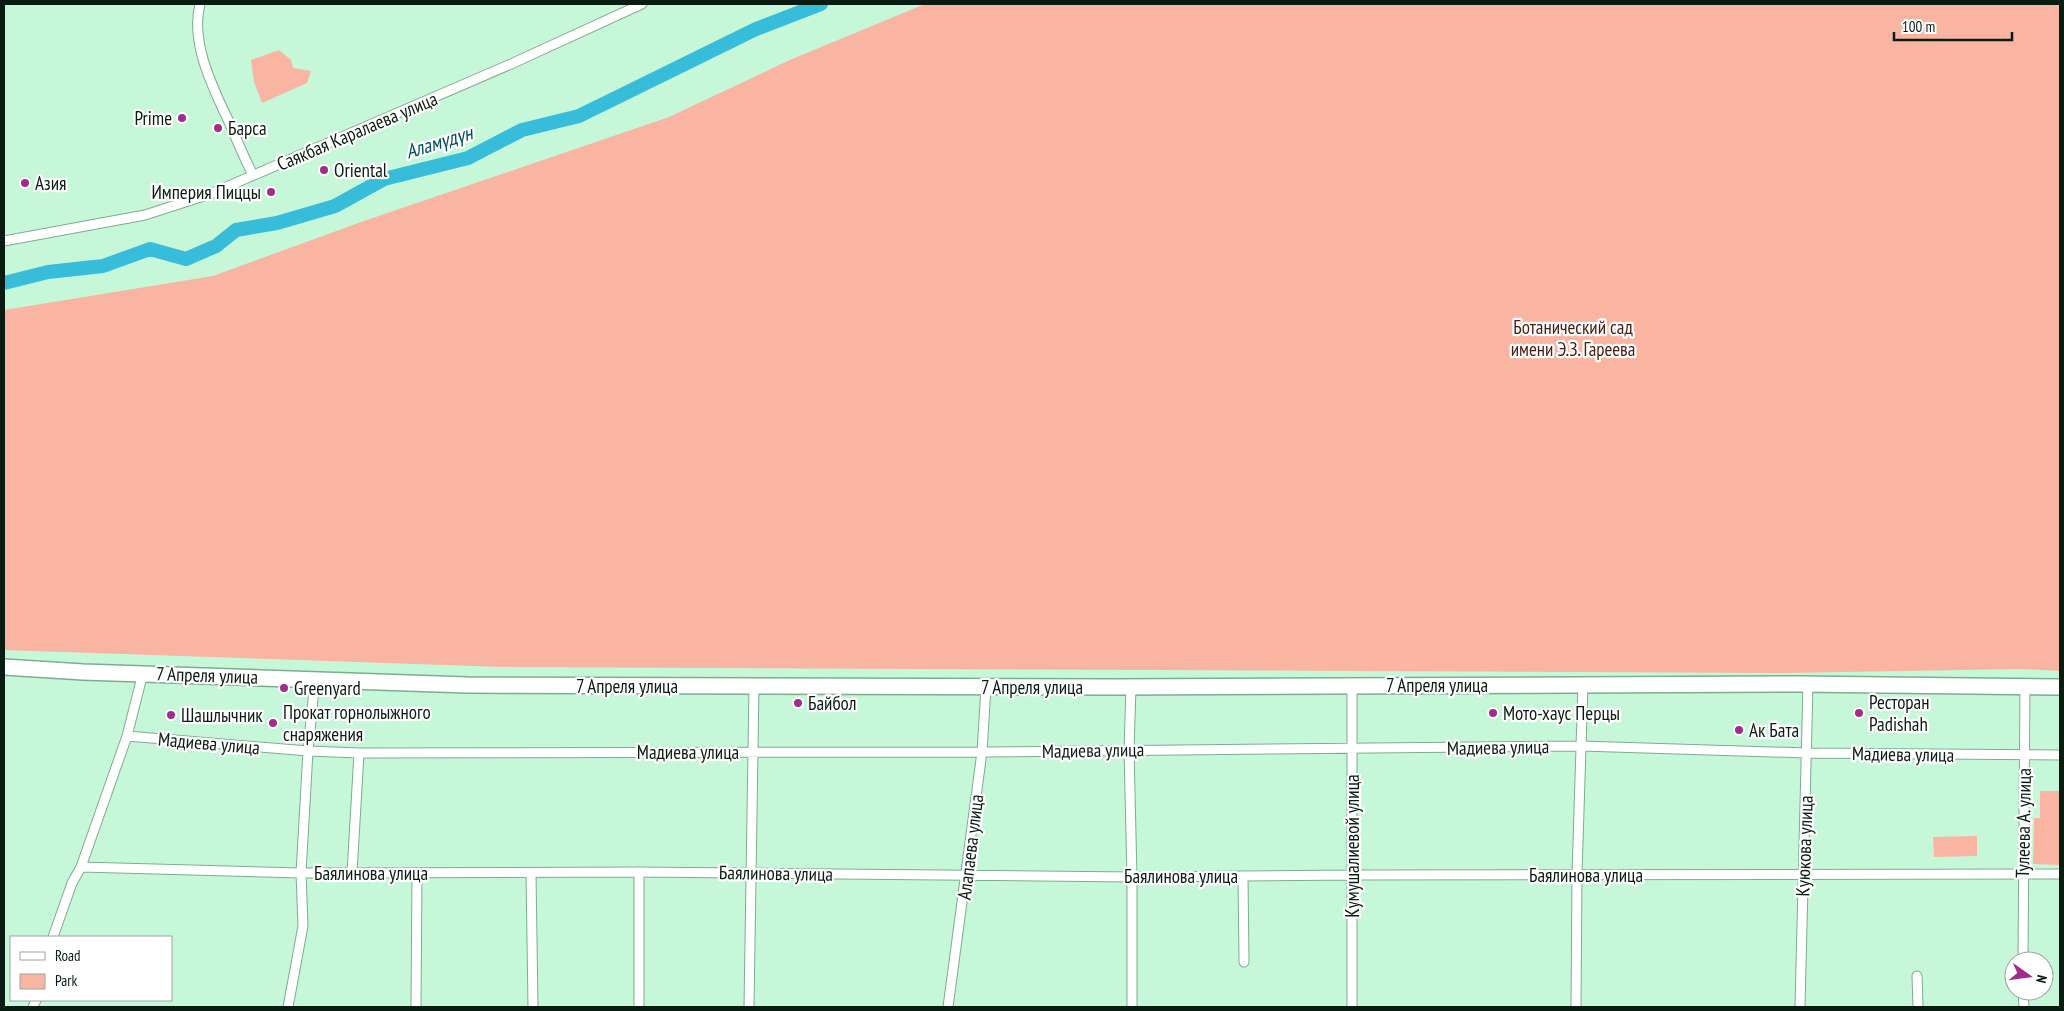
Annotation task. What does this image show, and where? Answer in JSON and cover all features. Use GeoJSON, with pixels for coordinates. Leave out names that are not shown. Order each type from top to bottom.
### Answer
{"type":"FeatureCollection","features":[{"type":"Feature","properties":{"kind":"main road","name":"7 Апреля улица"},"geometry":{"type":"LineString","coordinates":[[4,667],[467,685],[1131,687],[1808,684],[2060,687]]}},
{"type":"Feature","properties":{"kind":"street"},"geometry":{"type":"LineString","coordinates":[[200,4],[198,28],[208,76],[253,175]]}},
{"type":"Feature","properties":{"kind":"street","name":"Саякбая Каралаева улица"},"geometry":{"type":"LineString","coordinates":[[4,241],[145,215],[210,194],[502,68],[637,5]]}},
{"type":"Feature","properties":{"kind":"street"},"geometry":{"type":"LineString","coordinates":[[53,936],[72,883],[81,867],[127,736],[143,673]]}},
{"type":"Feature","properties":{"kind":"street","name":"Баялинова улица"},"geometry":{"type":"LineString","coordinates":[[288,1007],[303,926],[301,872],[314,679]]}},
{"type":"Feature","properties":{"kind":"street"},"geometry":{"type":"LineString","coordinates":[[1576,1007],[1577,874],[1583,684]]}},
{"type":"Feature","properties":{"kind":"street","name":"Куюкова улица"},"geometry":{"type":"LineString","coordinates":[[1800,1007],[1808,684]]}},
{"type":"Feature","properties":{"kind":"street"},"geometry":{"type":"LineString","coordinates":[[749,1007],[754,686]]}},
{"type":"Feature","properties":{"kind":"street","name":"Кумушалиевой улица"},"geometry":{"type":"LineString","coordinates":[[1352,686],[1352,1007]]}},
{"type":"Feature","properties":{"kind":"street","name":"Тулеева А. улица"},"geometry":{"type":"LineString","coordinates":[[2023,951],[2025,686]]}},
{"type":"Feature","properties":{"kind":"street","name":"Алапаева улица"},"geometry":{"type":"LineString","coordinates":[[948,1007],[982,752],[986,687]]}},
{"type":"Feature","properties":{"kind":"street"},"geometry":{"type":"LineString","coordinates":[[1131,687],[1129,750],[1132,877],[1132,1007]]}},
{"type":"Feature","properties":{"kind":"street","name":"Мадиева улица"},"geometry":{"type":"LineString","coordinates":[[127,736],[308,751],[359,753],[982,752],[1581,746],[2060,756]]}},
{"type":"Feature","properties":{"kind":"street"},"geometry":{"type":"LineString","coordinates":[[352,872],[359,753]]}},
{"type":"Feature","properties":{"kind":"street","name":"Баялинова улица"},"geometry":{"type":"LineString","coordinates":[[81,867],[301,872],[640,872],[1132,877],[1577,874],[2060,874]]}},
{"type":"Feature","properties":{"kind":"street"},"geometry":{"type":"LineString","coordinates":[[639,1007],[640,872]]}},
{"type":"Feature","properties":{"kind":"street"},"geometry":{"type":"LineString","coordinates":[[416,1007],[417,873]]}},
{"type":"Feature","properties":{"kind":"street"},"geometry":{"type":"LineString","coordinates":[[531,873],[533,1007]]}},
{"type":"Feature","properties":{"kind":"street"},"geometry":{"type":"LineString","coordinates":[[1243,876],[1244,962]]}},
{"type":"Feature","properties":{"kind":"street"},"geometry":{"type":"LineString","coordinates":[[1917,976],[1918,1007]]}},
{"type":"Feature","properties":{"kind":"green space","name":"Ботанический сад имени Э.З. Гареева"},"geometry":{"type":"Polygon","coordinates":[[[925,4],[2060,4],[2060,671],[2022,669],[1784,673],[503,667],[4,650],[4,310],[213,276],[361,222],[669,117],[792,59],[925,4]]]}},
{"type":"Feature","properties":{"kind":"green space"},"geometry":{"type":"Polygon","coordinates":[[[279,50],[291,60],[293,68],[311,71],[307,83],[262,103],[254,82],[251,60],[279,50]]]}},
{"type":"Feature","properties":{"kind":"green space"},"geometry":{"type":"Polygon","coordinates":[[[2040,791],[2060,791],[2060,865],[2033,864],[2034,818],[2040,818],[2040,791]]]}},
{"type":"Feature","properties":{"kind":"green space"},"geometry":{"type":"Polygon","coordinates":[[[1977,836],[1977,856],[1934,857],[1933,837],[1977,836]]]}},
{"type":"Feature","properties":{"kind":"waterway","name":"Аламүдүн"},"geometry":{"type":"LineString","coordinates":[[4,283],[48,272],[103,266],[150,249],[186,259],[216,246],[236,230],[277,223],[335,206],[384,179],[468,158],[522,130],[579,116],[756,29],[821,4]]}},
{"type":"Feature","properties":{"kind":"place","name":"Prime"},"geometry":{"type":"Point","coordinates":[182,118]}},
{"type":"Feature","properties":{"kind":"place","name":"Барса"},"geometry":{"type":"Point","coordinates":[218,128]}},
{"type":"Feature","properties":{"kind":"place","name":"Oriental"},"geometry":{"type":"Point","coordinates":[324,170]}},
{"type":"Feature","properties":{"kind":"place","name":"Азия"},"geometry":{"type":"Point","coordinates":[25,183]}},
{"type":"Feature","properties":{"kind":"place","name":"Империя Пиццы"},"geometry":{"type":"Point","coordinates":[271,192]}},
{"type":"Feature","properties":{"kind":"place","name":"Greenyard"},"geometry":{"type":"Point","coordinates":[284,688]}},
{"type":"Feature","properties":{"kind":"place","name":"Байбол"},"geometry":{"type":"Point","coordinates":[798,703]}},
{"type":"Feature","properties":{"kind":"place","name":"Мото-хаус Перцы"},"geometry":{"type":"Point","coordinates":[1493,713]}},
{"type":"Feature","properties":{"kind":"place","name":"Ресторан Padishah"},"geometry":{"type":"Point","coordinates":[1859,713]}},
{"type":"Feature","properties":{"kind":"place","name":"Шашлычник"},"geometry":{"type":"Point","coordinates":[171,715]}},
{"type":"Feature","properties":{"kind":"place","name":"Прокат горнолыжного снаряжения"},"geometry":{"type":"Point","coordinates":[273,723]}},
{"type":"Feature","properties":{"kind":"place","name":"Ак Бата"},"geometry":{"type":"Point","coordinates":[1739,730]}}]}
